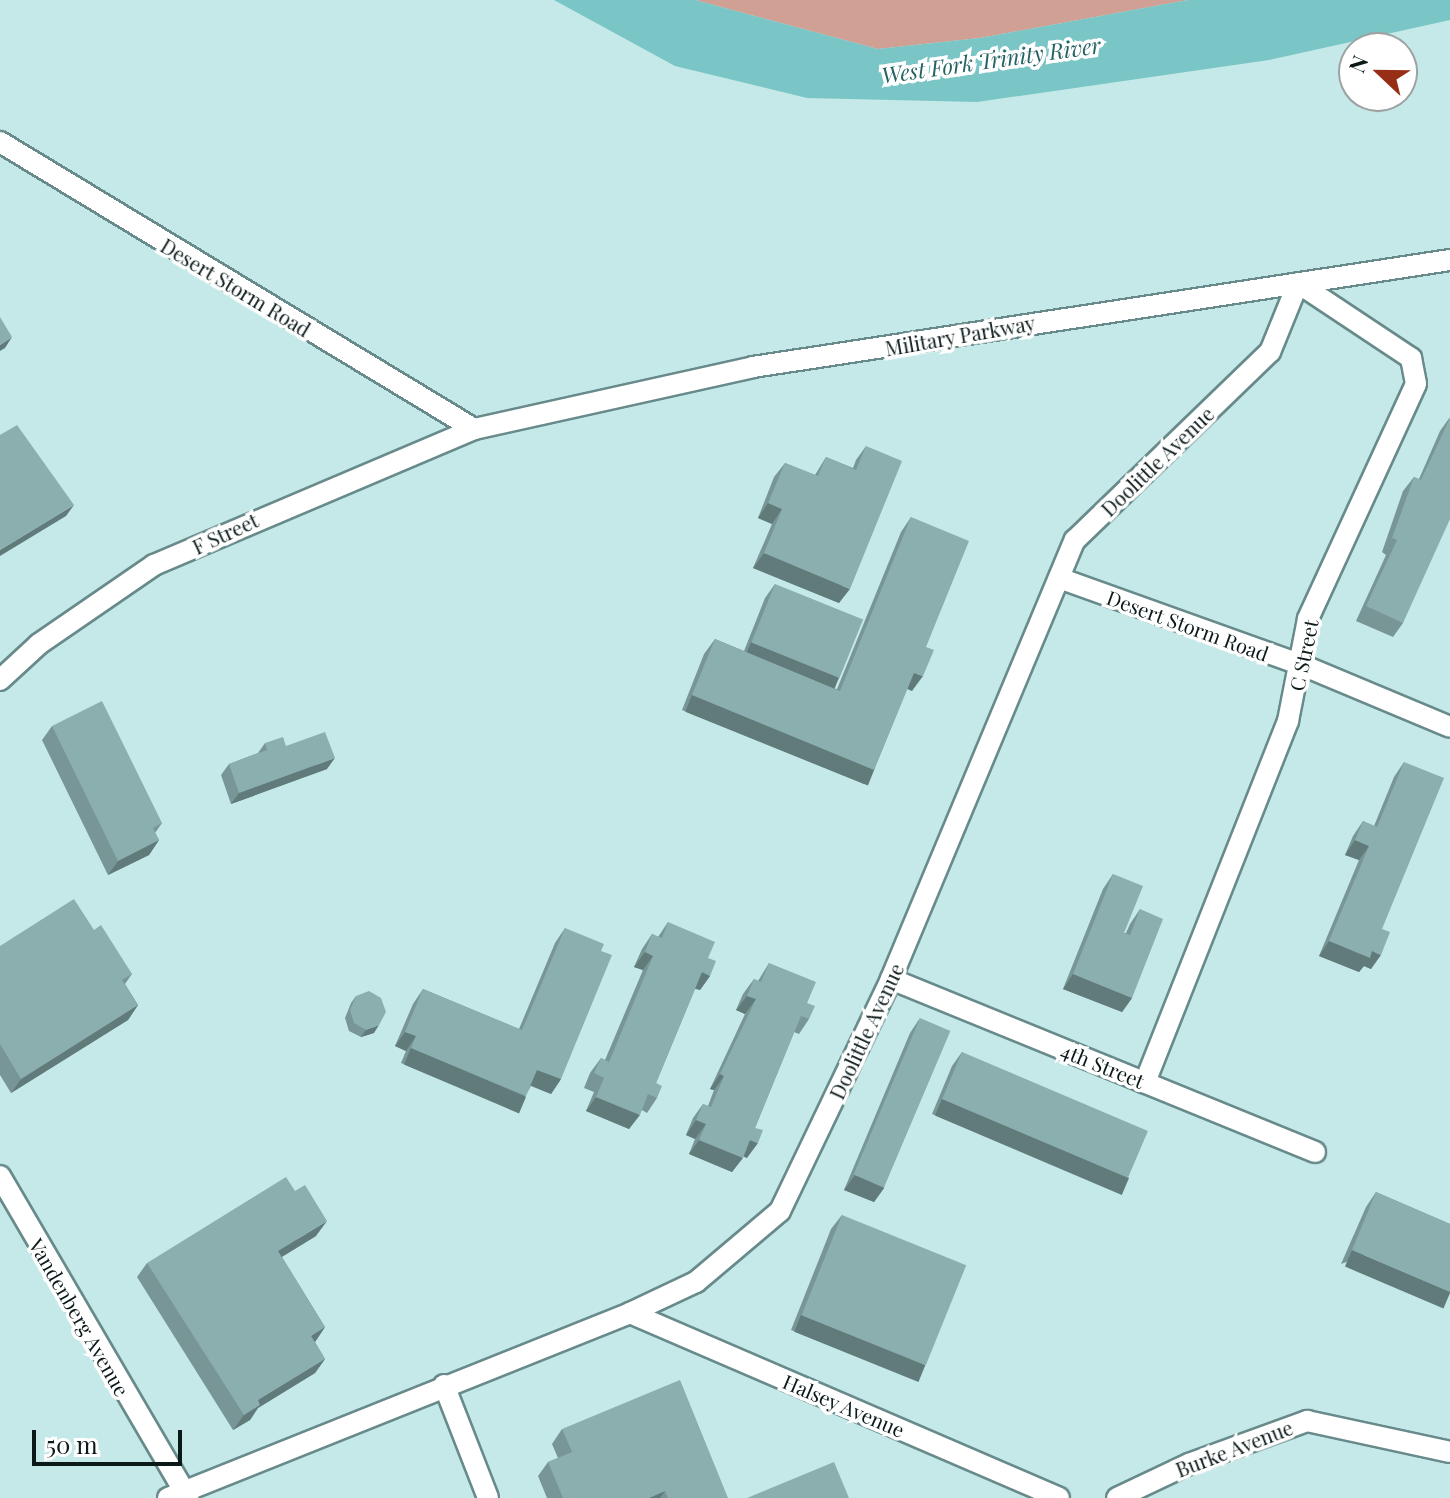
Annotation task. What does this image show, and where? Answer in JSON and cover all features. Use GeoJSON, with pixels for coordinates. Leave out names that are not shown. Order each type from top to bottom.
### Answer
{"type":"FeatureCollection","features":[{"type":"Feature","properties":{"kind":"street","name":"Desert Storm Road"},"geometry":{"type":"LineString","coordinates":[[0,142],[474,429]]}},
{"type":"Feature","properties":{"kind":"street","name":"Military Parkway"},"geometry":{"type":"LineString","coordinates":[[474,429],[753,367],[1450,260]]}},
{"type":"Feature","properties":{"kind":"street","name":"Doolittle Avenue"},"geometry":{"type":"LineString","coordinates":[[180,1496],[444,1385],[630,1313],[696,1282],[780,1211],[891,979],[1075,540],[1270,352],[1298,283]]}},
{"type":"Feature","properties":{"kind":"street","name":"C Street"},"geometry":{"type":"LineString","coordinates":[[1145,1083],[1288,721],[1302,665],[1308,619],[1416,384],[1411,358],[1298,283]]}},
{"type":"Feature","properties":{"kind":"street","name":"F Street"},"geometry":{"type":"LineString","coordinates":[[0,680],[39,644],[154,565],[474,429]]}},
{"type":"Feature","properties":{"kind":"street","name":"Desert Storm Road"},"geometry":{"type":"LineString","coordinates":[[1059,578],[1302,665],[1450,727]]}},
{"type":"Feature","properties":{"kind":"street","name":"4th Street"},"geometry":{"type":"LineString","coordinates":[[891,979],[1315,1152]]}},
{"type":"Feature","properties":{"kind":"street","name":"Vandenberg Avenue"},"geometry":{"type":"LineString","coordinates":[[0,1176],[180,1496]]}},
{"type":"Feature","properties":{"kind":"street","name":"Halsey Avenue"},"geometry":{"type":"LineString","coordinates":[[630,1313],[1059,1498]]}},
{"type":"Feature","properties":{"kind":"street"},"geometry":{"type":"LineString","coordinates":[[444,1385],[488,1498]]}},
{"type":"Feature","properties":{"kind":"street","name":"Burke Avenue"},"geometry":{"type":"LineString","coordinates":[[1117,1498],[1189,1464],[1307,1421],[1450,1452]]}},
{"type":"Feature","properties":{"kind":"shaded area"},"geometry":{"type":"Polygon","coordinates":[[[695,0],[1188,0],[980,38],[878,49],[695,0]]]}},
{"type":"Feature","properties":{"kind":"water","name":"West Fork Trinity River"},"geometry":{"type":"Polygon","coordinates":[[[554,0],[695,0],[878,49],[980,38],[1188,0],[1450,0],[1450,20],[1396,32],[1338,32],[1338,45],[1269,60],[977,102],[807,98],[675,66],[554,0]]]}},
{"type":"Feature","properties":{"kind":"building"},"geometry":{"type":"Polygon","coordinates":[[[0,317],[12,337],[0,345],[0,317]]]}},
{"type":"Feature","properties":{"kind":"building"},"geometry":{"type":"Polygon","coordinates":[[[1450,418],[1450,519],[1403,623],[1366,606],[1397,540],[1392,538],[1414,477],[1421,480],[1450,418]]]}},
{"type":"Feature","properties":{"kind":"building"},"geometry":{"type":"Polygon","coordinates":[[[17,425],[74,505],[0,550],[0,435],[17,425]]]}},
{"type":"Feature","properties":{"kind":"building"},"geometry":{"type":"Polygon","coordinates":[[[866,446],[902,461],[850,589],[764,553],[782,509],[768,503],[785,463],[818,476],[826,457],[856,470],[866,446]]]}},
{"type":"Feature","properties":{"kind":"building"},"geometry":{"type":"Polygon","coordinates":[[[911,517],[969,541],[926,647],[934,650],[923,676],[914,673],[874,770],[692,695],[715,639],[840,691],[911,517]]]}},
{"type":"Feature","properties":{"kind":"building"},"geometry":{"type":"Polygon","coordinates":[[[775,584],[863,620],[839,678],[751,642],[775,584]]]}},
{"type":"Feature","properties":{"kind":"building"},"geometry":{"type":"Polygon","coordinates":[[[102,701],[162,823],[153,828],[159,840],[118,861],[52,726],[102,701]]]}},
{"type":"Feature","properties":{"kind":"building"},"geometry":{"type":"Polygon","coordinates":[[[325,732],[335,758],[239,793],[229,764],[267,750],[265,743],[283,737],[286,746],[325,732]]]}},
{"type":"Feature","properties":{"kind":"building"},"geometry":{"type":"Polygon","coordinates":[[[1404,762],[1444,778],[1382,929],[1390,932],[1381,955],[1372,951],[1370,958],[1329,941],[1369,846],[1355,840],[1363,821],[1377,827],[1404,762]]]}},
{"type":"Feature","properties":{"kind":"building"},"geometry":{"type":"Polygon","coordinates":[[[1113,874],[1143,886],[1124,933],[1130,935],[1140,909],[1163,919],[1132,998],[1073,974],[1113,874]]]}},
{"type":"Feature","properties":{"kind":"building"},"geometry":{"type":"Polygon","coordinates":[[[74,899],[94,930],[101,925],[132,974],[122,980],[138,1005],[21,1079],[0,1044],[0,946],[74,899]]]}},
{"type":"Feature","properties":{"kind":"building"},"geometry":{"type":"Polygon","coordinates":[[[668,922],[715,942],[708,958],[716,961],[710,976],[702,972],[656,1083],[662,1086],[657,1098],[648,1094],[640,1115],[596,1097],[604,1078],[594,1073],[601,1058],[609,1062],[653,956],[645,952],[652,934],[662,938],[668,922]]]}},
{"type":"Feature","properties":{"kind":"building"},"geometry":{"type":"Polygon","coordinates":[[[565,928],[604,944],[601,951],[612,955],[561,1079],[537,1070],[526,1096],[411,1048],[416,1036],[405,1032],[423,989],[522,1030],[565,928]]]}},
{"type":"Feature","properties":{"kind":"building"},"geometry":{"type":"Polygon","coordinates":[[[769,963],[816,982],[807,1003],[815,1006],[809,1019],[801,1016],[755,1128],[763,1130],[758,1143],[750,1140],[743,1158],[699,1140],[706,1124],[696,1120],[703,1104],[711,1107],[724,1076],[720,1074],[756,999],[747,996],[754,979],[761,982],[769,963]]]}},
{"type":"Feature","properties":{"kind":"building"},"geometry":{"type":"Polygon","coordinates":[[[369,991],[381,998],[386,1012],[379,1025],[366,1030],[354,1023],[350,1010],[356,996],[369,991]]]}},
{"type":"Feature","properties":{"kind":"building"},"geometry":{"type":"Polygon","coordinates":[[[920,1018],[950,1031],[884,1187],[854,1174],[920,1018]]]}},
{"type":"Feature","properties":{"kind":"building"},"geometry":{"type":"Polygon","coordinates":[[[962,1052],[1148,1131],[1128,1178],[942,1099],[962,1052]]]}},
{"type":"Feature","properties":{"kind":"building"},"geometry":{"type":"Polygon","coordinates":[[[286,1177],[295,1191],[305,1185],[327,1221],[278,1251],[325,1327],[311,1336],[325,1359],[258,1400],[260,1405],[244,1415],[147,1263],[286,1177]]]}},
{"type":"Feature","properties":{"kind":"building"},"geometry":{"type":"Polygon","coordinates":[[[1376,1192],[1450,1224],[1450,1292],[1352,1250],[1376,1192]]]}},
{"type":"Feature","properties":{"kind":"building"},"geometry":{"type":"Polygon","coordinates":[[[842,1215],[966,1265],[926,1365],[802,1315],[842,1215]]]}},
{"type":"Feature","properties":{"kind":"building"},"geometry":{"type":"Polygon","coordinates":[[[680,1380],[728,1498],[668,1498],[665,1491],[649,1498],[563,1498],[548,1462],[572,1452],[562,1429],[680,1380]]]}},
{"type":"Feature","properties":{"kind":"building"},"geometry":{"type":"Polygon","coordinates":[[[834,1462],[849,1498],[747,1498],[834,1462]]]}}]}
